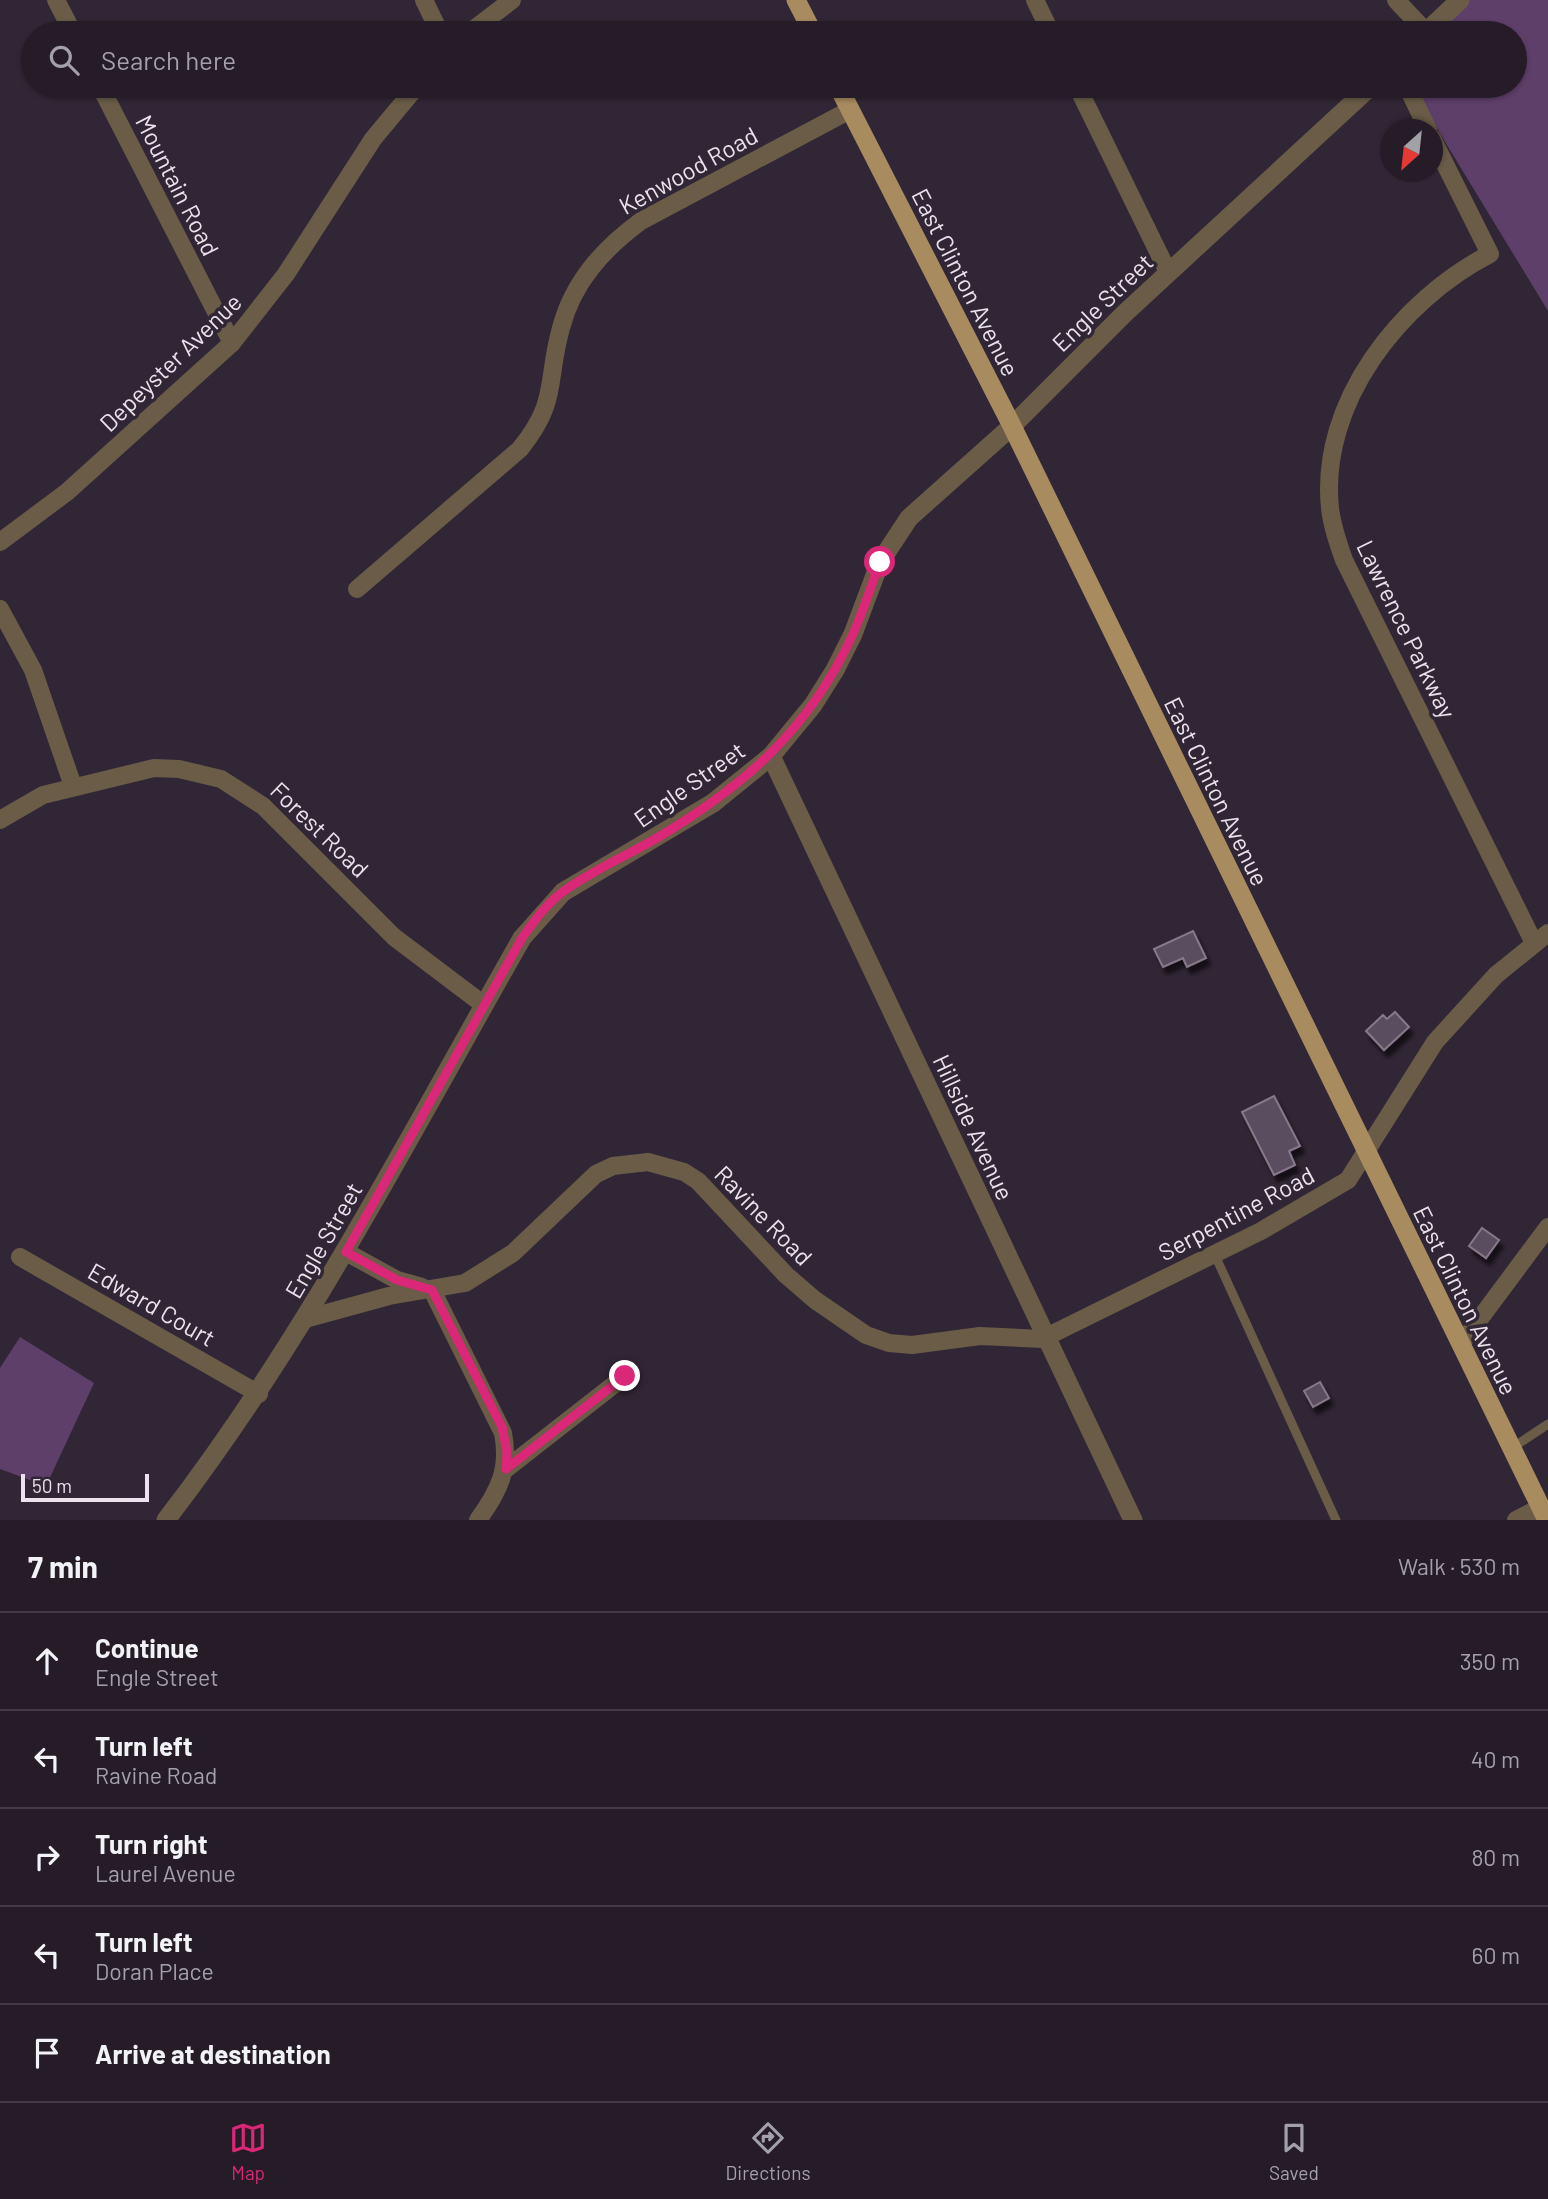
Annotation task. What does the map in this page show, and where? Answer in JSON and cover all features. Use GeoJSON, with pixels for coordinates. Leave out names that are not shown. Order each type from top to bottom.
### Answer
{"type":"FeatureCollection","features":[{"type":"Feature","properties":{"kind":"main road"},"geometry":{"type":"LineString","coordinates":[[796,0],[807,21]]}},
{"type":"Feature","properties":{"kind":"main road","name":"East Clinton Avenue"},"geometry":{"type":"LineString","coordinates":[[844,98],[1012,426],[1544,1514]]}},
{"type":"Feature","properties":{"kind":"street"},"geometry":{"type":"LineString","coordinates":[[56,0],[67,21]]}},
{"type":"Feature","properties":{"kind":"street"},"geometry":{"type":"LineString","coordinates":[[424,0],[434,21]]}},
{"type":"Feature","properties":{"kind":"street"},"geometry":{"type":"LineString","coordinates":[[485,21],[512,0]]}},
{"type":"Feature","properties":{"kind":"street"},"geometry":{"type":"LineString","coordinates":[[1035,0],[1045,21]]}},
{"type":"Feature","properties":{"kind":"street"},"geometry":{"type":"LineString","coordinates":[[1396,0],[1415,21]]}},
{"type":"Feature","properties":{"kind":"street"},"geometry":{"type":"LineString","coordinates":[[1438,21],[1460,0]]}},
{"type":"Feature","properties":{"kind":"street","name":"Mountain Road"},"geometry":{"type":"LineString","coordinates":[[106,98],[232,343]]}},
{"type":"Feature","properties":{"kind":"street","name":"Depeyster Avenue"},"geometry":{"type":"LineString","coordinates":[[0,542],[67,492],[232,343],[286,274],[373,139],[407,98]]}},
{"type":"Feature","properties":{"kind":"street"},"geometry":{"type":"LineString","coordinates":[[1083,98],[1168,272]]}},
{"type":"Feature","properties":{"kind":"street","name":"Engle Street"},"geometry":{"type":"LineString","coordinates":[[166,1520],[259,1394],[305,1320],[522,938],[563,891],[713,803],[771,756],[813,705],[835,670],[892,538],[946,482],[1012,426],[1168,272],[1358,98]]}},
{"type":"Feature","properties":{"kind":"street"},"geometry":{"type":"LineString","coordinates":[[1413,98],[1423,119]]}},
{"type":"Feature","properties":{"kind":"street","name":"Kenwood Road"},"geometry":{"type":"LineString","coordinates":[[357,589],[520,449],[535,430],[552,388],[561,329],[569,304],[597,259],[617,238],[641,221],[850,110]]}},
{"type":"Feature","properties":{"kind":"street","name":"Lawrence Parkway"},"geometry":{"type":"LineString","coordinates":[[1443,158],[1490,254],[1464,268],[1416,305],[1372,359],[1343,418],[1333,456],[1330,508],[1344,560],[1541,938]]}},
{"type":"Feature","properties":{"kind":"street"},"geometry":{"type":"LineString","coordinates":[[0,609],[33,670],[73,786]]}},
{"type":"Feature","properties":{"kind":"street","name":"Hillside Avenue"},"geometry":{"type":"LineString","coordinates":[[771,756],[1133,1520]]}},
{"type":"Feature","properties":{"kind":"street","name":"Forest Road"},"geometry":{"type":"LineString","coordinates":[[0,820],[43,795],[154,768],[179,769],[221,779],[263,806],[394,937],[484,1005]]}},
{"type":"Feature","properties":{"kind":"street","name":"Serpentine Road"},"geometry":{"type":"LineString","coordinates":[[1047,1337],[1272,1225],[1348,1180],[1436,1042],[1496,975],[1541,938]]}},
{"type":"Feature","properties":{"kind":"street","name":"Ravine Road"},"geometry":{"type":"LineString","coordinates":[[305,1320],[389,1296],[465,1283],[513,1254],[596,1174],[613,1166],[648,1162],[667,1165],[698,1181],[786,1275],[866,1335],[889,1343],[912,1345],[980,1336],[1030,1340],[1047,1337]]}},
{"type":"Feature","properties":{"kind":"street"},"geometry":{"type":"LineString","coordinates":[[1461,1344],[1548,1227]]}},
{"type":"Feature","properties":{"kind":"street","name":"Ravine Road"},"geometry":{"type":"LineString","coordinates":[[346,1252],[397,1280],[432,1290]]}},
{"type":"Feature","properties":{"kind":"street","name":"Edward Court"},"geometry":{"type":"LineString","coordinates":[[20,1257],[259,1394]]}},
{"type":"Feature","properties":{"kind":"street"},"geometry":{"type":"LineString","coordinates":[[432,1290],[502,1427],[507,1452],[506,1469],[496,1495],[478,1520]]}},
{"type":"Feature","properties":{"kind":"street"},"geometry":{"type":"LineString","coordinates":[[506,1469],[625,1376]]}},
{"type":"Feature","properties":{"kind":"street"},"geometry":{"type":"LineString","coordinates":[[1516,1520],[1544,1514]]}},
{"type":"Feature","properties":{"kind":"lane"},"geometry":{"type":"LineString","coordinates":[[1214,1253],[1336,1520]]}},
{"type":"Feature","properties":{"kind":"lane"},"geometry":{"type":"LineString","coordinates":[[1512,1448],[1548,1424]]}},
{"type":"Feature","properties":{"kind":"shaded area"},"geometry":{"type":"Polygon","coordinates":[[[1462,0],[1548,0],[1548,311],[1443,139],[1443,119],[1431,119],[1418,98],[1527,98],[1527,21],[1440,21],[1462,0]]]}},
{"type":"Feature","properties":{"kind":"shaded area"},"geometry":{"type":"Polygon","coordinates":[[[20,1337],[94,1383],[46,1486],[0,1469],[0,1368],[20,1337]]]}},
{"type":"Feature","properties":{"kind":"building"},"geometry":{"type":"Polygon","coordinates":[[[1193,931],[1206,958],[1187,967],[1183,958],[1163,967],[1154,949],[1193,931]]]}},
{"type":"Feature","properties":{"kind":"building"},"geometry":{"type":"Polygon","coordinates":[[[1395,1012],[1409,1027],[1384,1050],[1366,1031],[1383,1015],[1387,1019],[1395,1012]]]}},
{"type":"Feature","properties":{"kind":"building"},"geometry":{"type":"Polygon","coordinates":[[[1274,1096],[1300,1146],[1289,1151],[1295,1165],[1274,1175],[1242,1112],[1274,1096]]]}},
{"type":"Feature","properties":{"kind":"building"},"geometry":{"type":"Polygon","coordinates":[[[1482,1228],[1499,1240],[1486,1258],[1469,1246],[1482,1228]]]}},
{"type":"Feature","properties":{"kind":"building"},"geometry":{"type":"Polygon","coordinates":[[[1320,1382],[1329,1398],[1313,1407],[1304,1391],[1320,1382]]]}},
{"type":"Feature","properties":{"kind":"route"},"geometry":{"type":"LineString","coordinates":[[625,1376],[506,1469],[507,1452],[502,1427],[432,1290],[397,1280],[346,1252],[522,938],[540,914],[563,891],[713,803],[771,756],[813,705],[835,670],[853,634],[880,562]]}}]}
